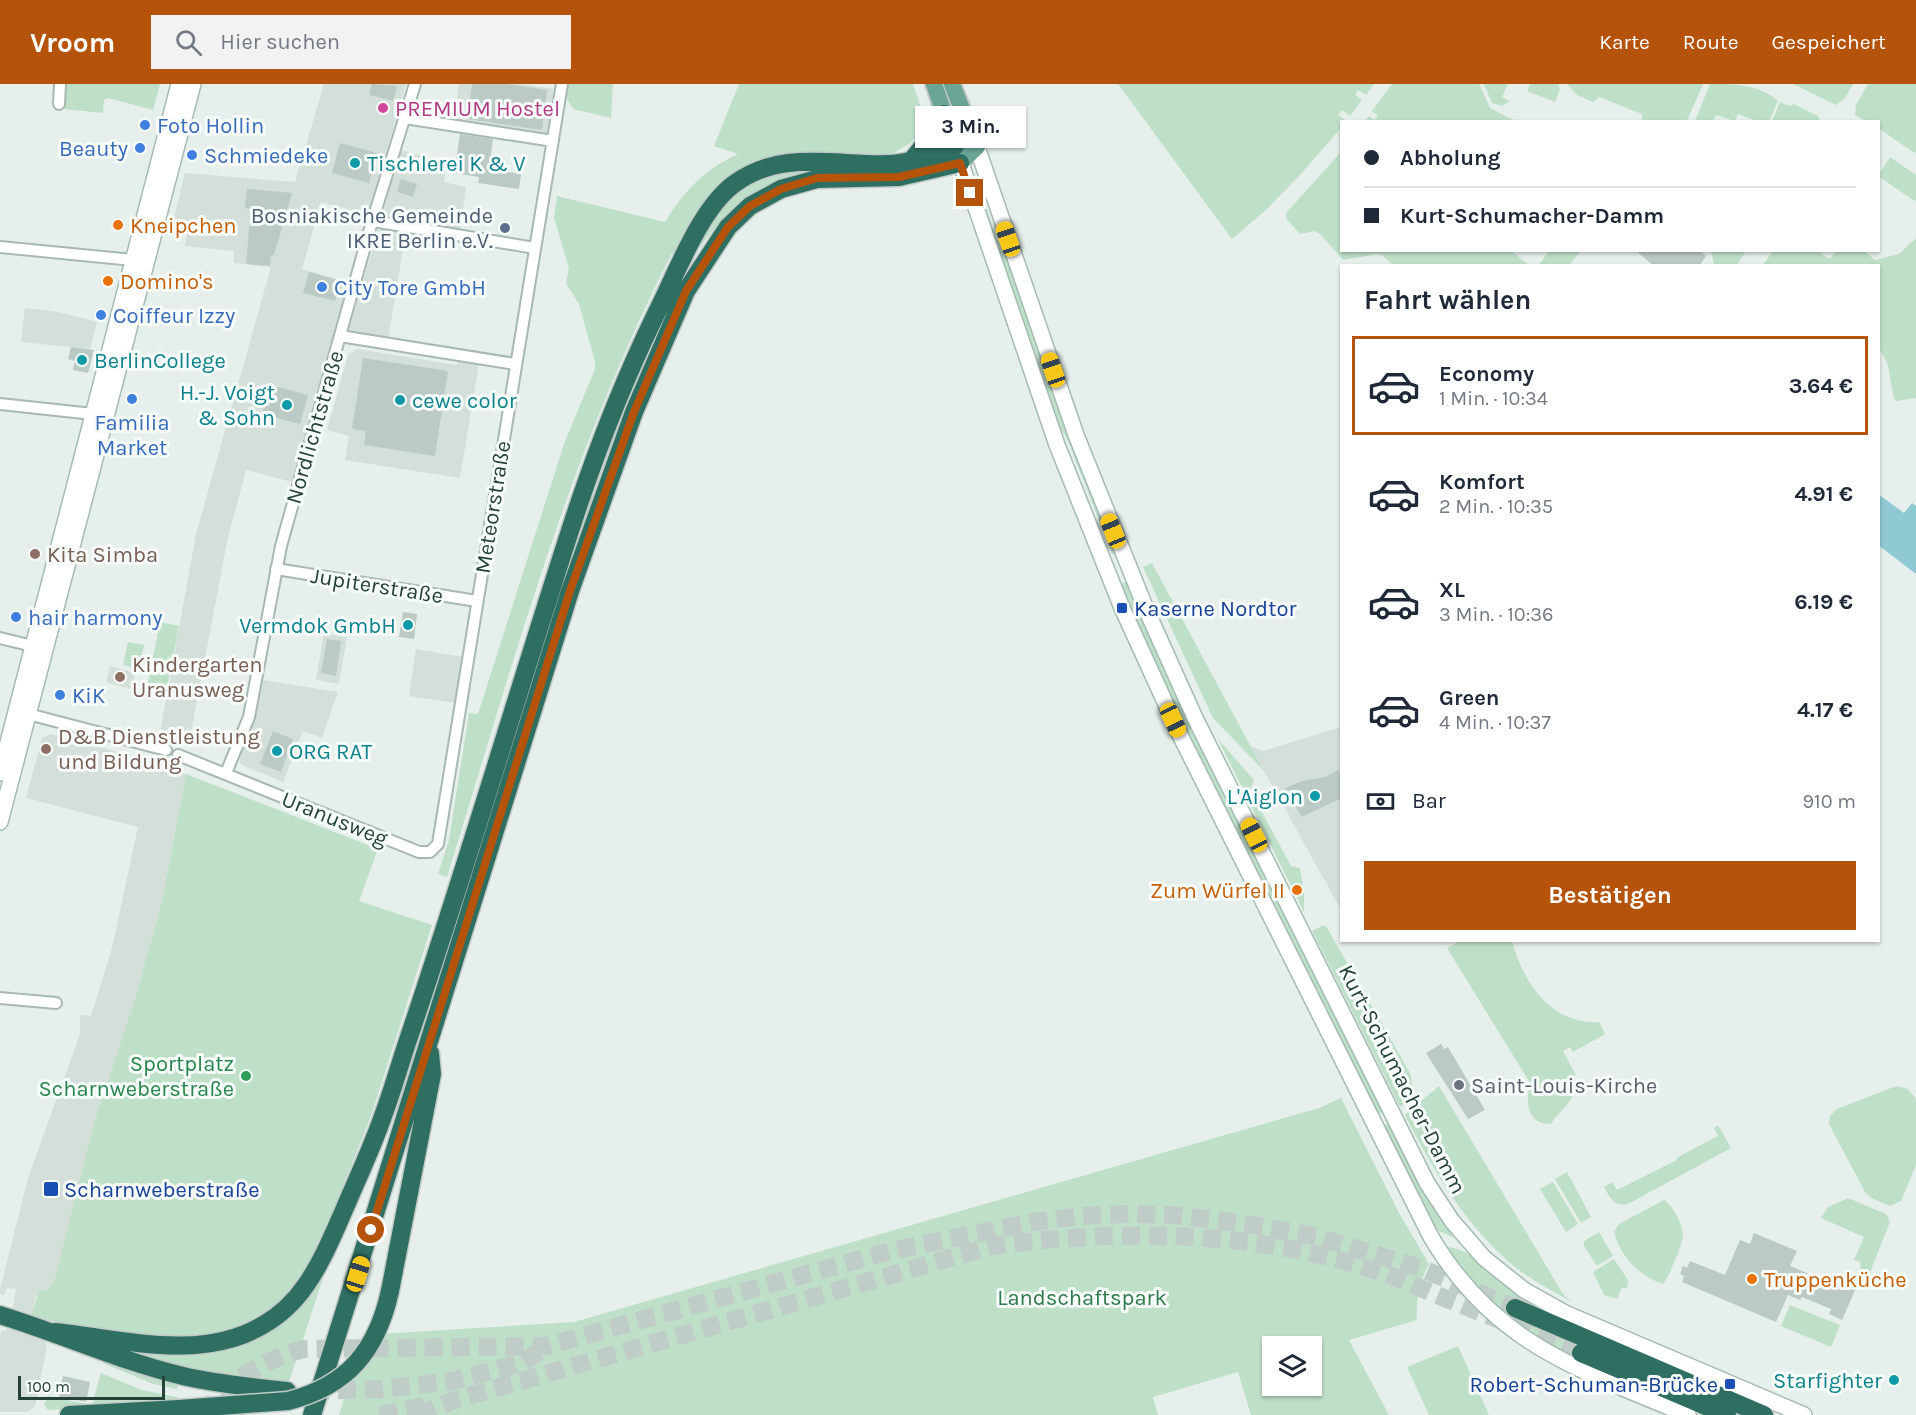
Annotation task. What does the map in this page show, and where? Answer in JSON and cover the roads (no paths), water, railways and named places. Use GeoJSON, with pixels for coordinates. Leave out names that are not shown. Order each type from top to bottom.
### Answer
{"type":"FeatureCollection","features":[{"type":"Feature","properties":{"kind":"highway"},"geometry":{"type":"LineString","coordinates":[[912,160],[937,129],[944,114]]}},
{"type":"Feature","properties":{"kind":"highway"},"geometry":{"type":"LineString","coordinates":[[55,1332],[158,1344],[209,1344],[232,1339],[267,1323],[283,1311],[304,1288],[324,1254],[383,1118],[439,949],[570,530],[602,441],[642,344],[698,230],[716,200],[726,190],[752,172],[768,166],[803,161],[891,164],[958,154]]}},
{"type":"Feature","properties":{"kind":"highway"},"geometry":{"type":"LineString","coordinates":[[312,1415],[573,580],[634,412],[686,291],[700,267],[738,217],[750,206],[781,189],[817,178],[899,177],[958,154]]}},
{"type":"Feature","properties":{"kind":"highway"},"geometry":{"type":"LineString","coordinates":[[69,1415],[288,1401],[313,1394],[334,1384],[358,1362],[380,1327],[390,1291],[432,1074],[429,1042]]}},
{"type":"Feature","properties":{"kind":"highway"},"geometry":{"type":"LineString","coordinates":[[1515,1308],[1764,1415]]}},
{"type":"Feature","properties":{"kind":"highway"},"geometry":{"type":"LineString","coordinates":[[0,1315],[55,1332],[83,1345],[182,1376],[287,1391]]}},
{"type":"Feature","properties":{"kind":"highway"},"geometry":{"type":"LineString","coordinates":[[1581,1353],[1727,1415]]}},
{"type":"Feature","properties":{"kind":"main road"},"geometry":{"type":"LineString","coordinates":[[0,773],[22,712],[100,416],[162,175],[179,84]]}},
{"type":"Feature","properties":{"kind":"main road"},"geometry":{"type":"LineString","coordinates":[[162,175],[193,84]]}},
{"type":"Feature","properties":{"kind":"main road","name":"Kurt-Schumacher-Damm"},"geometry":{"type":"LineString","coordinates":[[934,84],[1053,434],[1107,573],[1190,753],[1424,1223],[1445,1260],[1484,1306],[1533,1345],[1568,1364],[1688,1415]]}},
{"type":"Feature","properties":{"kind":"main road","name":"Kurt-Schumacher-Damm"},"geometry":{"type":"LineString","coordinates":[[952,84],[1072,424],[1126,565],[1196,718],[1427,1183],[1456,1227],[1500,1272],[1552,1307],[1804,1415]]}},
{"type":"Feature","properties":{"kind":"main road"},"geometry":{"type":"LineString","coordinates":[[958,154],[976,147]]}},
{"type":"Feature","properties":{"kind":"main road"},"geometry":{"type":"LineString","coordinates":[[1,816],[33,646],[100,416]]}},
{"type":"Feature","properties":{"kind":"main road"},"geometry":{"type":"LineString","coordinates":[[1107,573],[1126,565]]}},
{"type":"Feature","properties":{"kind":"street"},"geometry":{"type":"LineString","coordinates":[[58,104],[60,84]]}},
{"type":"Feature","properties":{"kind":"street","name":"Nordlichtstraße"},"geometry":{"type":"LineString","coordinates":[[226,773],[249,717],[281,546],[373,221],[415,84]]}},
{"type":"Feature","properties":{"kind":"street","name":"Meteorstraße"},"geometry":{"type":"LineString","coordinates":[[426,853],[435,849],[438,844],[562,84]]}},
{"type":"Feature","properties":{"kind":"street"},"geometry":{"type":"LineString","coordinates":[[405,118],[553,141]]}},
{"type":"Feature","properties":{"kind":"street"},"geometry":{"type":"LineString","coordinates":[[373,221],[535,248]]}},
{"type":"Feature","properties":{"kind":"street"},"geometry":{"type":"LineString","coordinates":[[0,247],[140,261]]}},
{"type":"Feature","properties":{"kind":"street"},"geometry":{"type":"LineString","coordinates":[[340,336],[515,364]]}},
{"type":"Feature","properties":{"kind":"street"},"geometry":{"type":"LineString","coordinates":[[0,404],[100,416]]}},
{"type":"Feature","properties":{"kind":"street","name":"Jupiterstraße"},"geometry":{"type":"LineString","coordinates":[[276,569],[477,601]]}},
{"type":"Feature","properties":{"kind":"street"},"geometry":{"type":"LineString","coordinates":[[0,638],[33,646]]}},
{"type":"Feature","properties":{"kind":"street"},"geometry":{"type":"LineString","coordinates":[[22,712],[166,750]]}},
{"type":"Feature","properties":{"kind":"street","name":"Uranusweg"},"geometry":{"type":"LineString","coordinates":[[178,755],[402,846],[426,853]]}},
{"type":"Feature","properties":{"kind":"street"},"geometry":{"type":"LineString","coordinates":[[0,998],[56,1003]]}},
{"type":"Feature","properties":{"kind":"water"},"geometry":{"type":"Polygon","coordinates":[[[1880,495],[1904,513],[1912,503],[1916,506],[1916,574],[1880,547],[1880,495]]]}},
{"type":"Feature","properties":{"kind":"tunnel"},"geometry":{"type":"LineString","coordinates":[[204,1415],[224,1392],[248,1373],[261,1365],[304,1349],[547,1346],[890,1251],[1033,1222],[1082,1216],[1174,1215],[1248,1224],[1318,1237],[1423,1269],[1515,1308]]}},
{"type":"Feature","properties":{"kind":"tunnel"},"geometry":{"type":"LineString","coordinates":[[418,1415],[455,1400],[992,1246],[1088,1237],[1136,1236],[1233,1240],[1327,1257],[1391,1276],[1581,1353]]}},
{"type":"Feature","properties":{"kind":"tunnel"},"geometry":{"type":"LineString","coordinates":[[311,1391],[382,1389],[452,1381],[524,1362],[547,1346]]}},
{"type":"Feature","properties":{"kind":"tunnel"},"geometry":{"type":"LineString","coordinates":[[380,1415],[430,1405]]}},
{"type":"Feature","properties":{"kind":"place","name":"PREMIUM Hostel"},"geometry":{"type":"Point","coordinates":[383,108]}},
{"type":"Feature","properties":{"kind":"place","name":"Foto Hollin"},"geometry":{"type":"Point","coordinates":[145,125]}},
{"type":"Feature","properties":{"kind":"place","name":"Beauty"},"geometry":{"type":"Point","coordinates":[140,148]}},
{"type":"Feature","properties":{"kind":"place","name":"Schmiedeke"},"geometry":{"type":"Point","coordinates":[192,155]}},
{"type":"Feature","properties":{"kind":"place","name":"Tischlerei K & V"},"geometry":{"type":"Point","coordinates":[355,163]}},
{"type":"Feature","properties":{"kind":"place","name":"Kneipchen"},"geometry":{"type":"Point","coordinates":[118,225]}},
{"type":"Feature","properties":{"kind":"place","name":"Bosniakische Gemeinde IKRE Berlin e.V."},"geometry":{"type":"Point","coordinates":[505,228]}},
{"type":"Feature","properties":{"kind":"place","name":"Domino's"},"geometry":{"type":"Point","coordinates":[108,281]}},
{"type":"Feature","properties":{"kind":"place","name":"City Tore GmbH"},"geometry":{"type":"Point","coordinates":[322,287]}},
{"type":"Feature","properties":{"kind":"place","name":"Coiffeur Izzy"},"geometry":{"type":"Point","coordinates":[101,315]}},
{"type":"Feature","properties":{"kind":"place","name":"BerlinCollege"},"geometry":{"type":"Point","coordinates":[82,360]}},
{"type":"Feature","properties":{"kind":"place","name":"Familia Market"},"geometry":{"type":"Point","coordinates":[132,399]}},
{"type":"Feature","properties":{"kind":"place","name":"cewe color"},"geometry":{"type":"Point","coordinates":[400,400]}},
{"type":"Feature","properties":{"kind":"place","name":"H.-J. Voigt & Sohn"},"geometry":{"type":"Point","coordinates":[287,405]}},
{"type":"Feature","properties":{"kind":"place","name":"Kita Simba"},"geometry":{"type":"Point","coordinates":[35,554]}},
{"type":"Feature","properties":{"kind":"place","name":"Kaserne Nordtor"},"geometry":{"type":"Point","coordinates":[1122,608]}},
{"type":"Feature","properties":{"kind":"place","name":"hair harmony"},"geometry":{"type":"Point","coordinates":[16,617]}},
{"type":"Feature","properties":{"kind":"place","name":"Vermdok GmbH"},"geometry":{"type":"Point","coordinates":[408,625]}},
{"type":"Feature","properties":{"kind":"place","name":"Kindergarten Uranusweg"},"geometry":{"type":"Point","coordinates":[120,677]}},
{"type":"Feature","properties":{"kind":"place","name":"KiK"},"geometry":{"type":"Point","coordinates":[60,695]}},
{"type":"Feature","properties":{"kind":"place","name":"D&B Dienstleistung und Bildung"},"geometry":{"type":"Point","coordinates":[46,749]}},
{"type":"Feature","properties":{"kind":"place","name":"ORG RAT"},"geometry":{"type":"Point","coordinates":[277,751]}},
{"type":"Feature","properties":{"kind":"place","name":"L'Aiglon"},"geometry":{"type":"Point","coordinates":[1315,796]}},
{"type":"Feature","properties":{"kind":"place","name":"Zum Würfel II"},"geometry":{"type":"Point","coordinates":[1297,890]}},
{"type":"Feature","properties":{"kind":"place","name":"Sportplatz Scharnweberstraße"},"geometry":{"type":"Point","coordinates":[246,1076]}},
{"type":"Feature","properties":{"kind":"place","name":"Saint-Louis-Kirche"},"geometry":{"type":"Point","coordinates":[1459,1085]}},
{"type":"Feature","properties":{"kind":"place","name":"Scharnweberstraße"},"geometry":{"type":"Point","coordinates":[51,1189]}},
{"type":"Feature","properties":{"kind":"place","name":"Truppenküche"},"geometry":{"type":"Point","coordinates":[1752,1279]}},
{"type":"Feature","properties":{"kind":"place","name":"Starfighter"},"geometry":{"type":"Point","coordinates":[1894,1380]}},
{"type":"Feature","properties":{"kind":"place","name":"Robert-Schuman-Brücke"},"geometry":{"type":"Point","coordinates":[1730,1384]}},
{"type":"Feature","properties":{"kind":"park label","name":"Landschaftspark"},"geometry":{"type":"Point","coordinates":[1082,1297]}}]}
